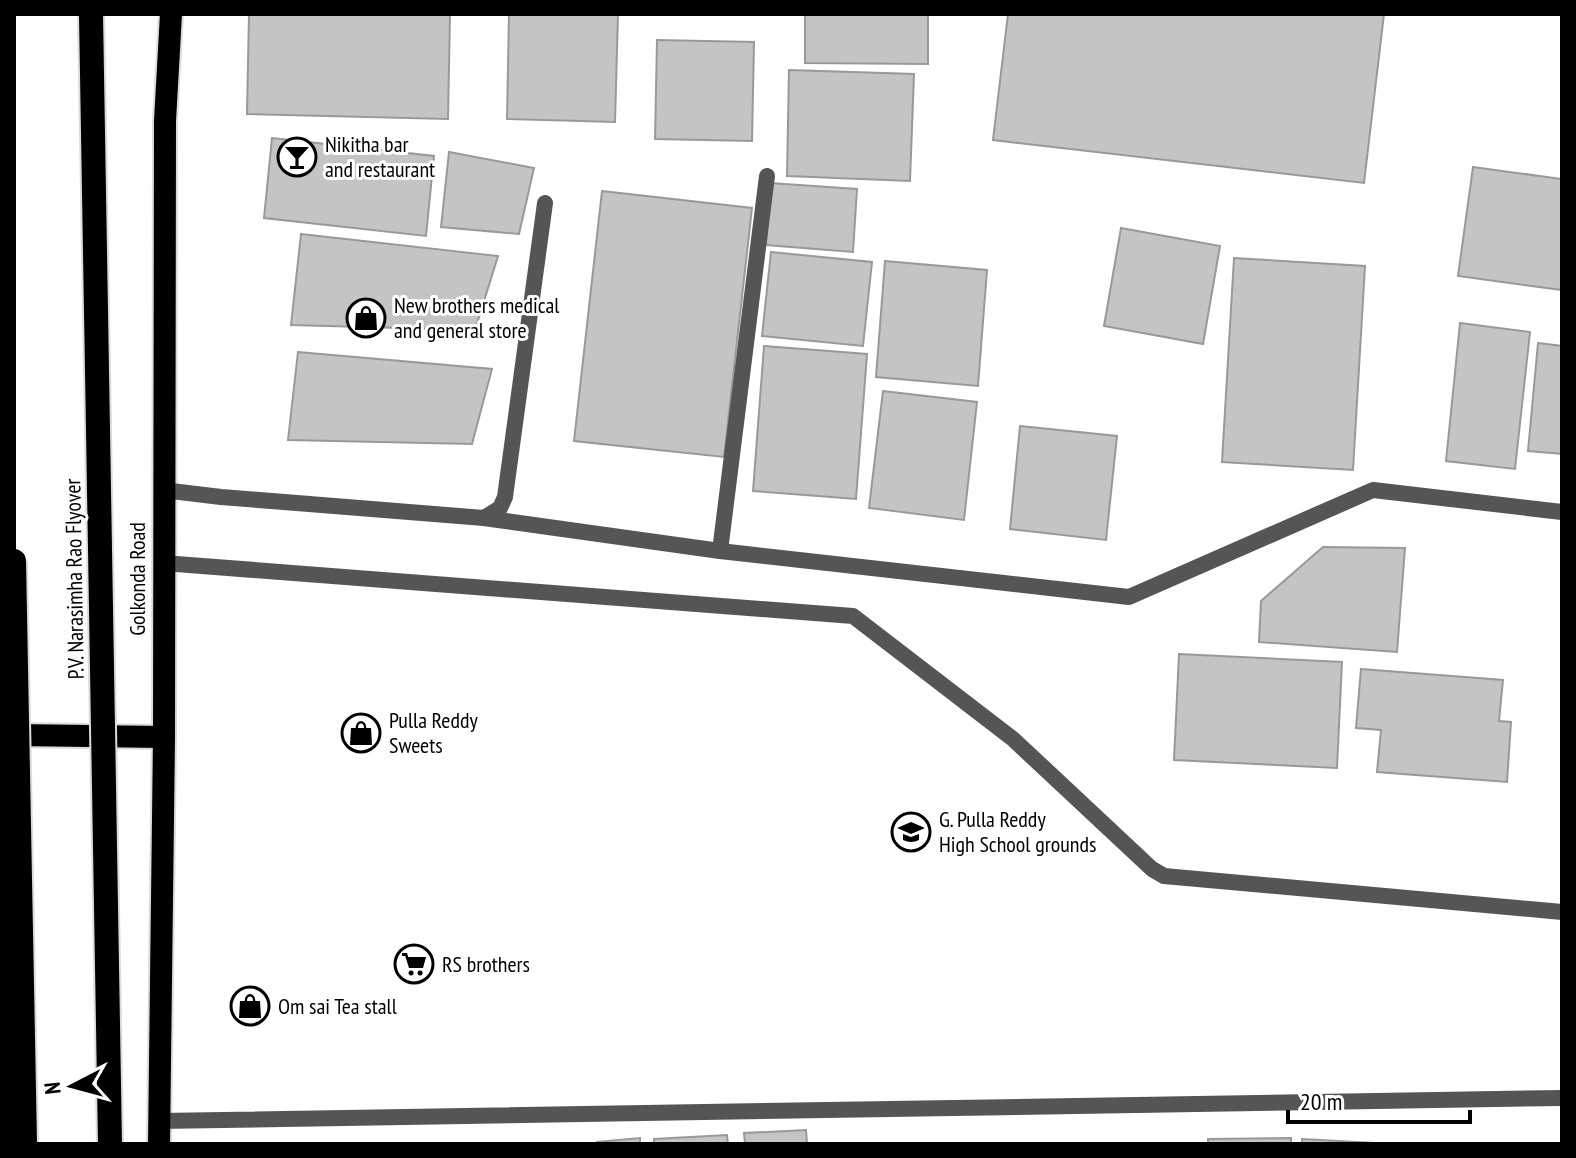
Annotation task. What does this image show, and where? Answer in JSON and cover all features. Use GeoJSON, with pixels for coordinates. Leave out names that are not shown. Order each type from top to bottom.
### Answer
{"type":"FeatureCollection","features":[{"type":"Feature","properties":{"kind":"highway","name":"P.V. Narasimha Rao Flyover"},"geometry":{"type":"LineString","coordinates":[[91,14],[110,1144]]}},
{"type":"Feature","properties":{"kind":"highway","name":"Golkonda Road"},"geometry":{"type":"LineString","coordinates":[[158,1133],[164,737],[165,121],[171,14]]}},
{"type":"Feature","properties":{"kind":"highway"},"geometry":{"type":"LineString","coordinates":[[14,561],[25,1144]]}},
{"type":"Feature","properties":{"kind":"highway"},"geometry":{"type":"LineString","coordinates":[[14,735],[164,737]]}},
{"type":"Feature","properties":{"kind":"street"},"geometry":{"type":"LineString","coordinates":[[720,551],[767,176]]}},
{"type":"Feature","properties":{"kind":"street"},"geometry":{"type":"LineString","coordinates":[[484,518],[500,508],[505,497],[545,203]]}},
{"type":"Feature","properties":{"kind":"street"},"geometry":{"type":"LineString","coordinates":[[163,490],[484,518],[720,551],[1129,597],[1373,490],[1562,512]]}},
{"type":"Feature","properties":{"kind":"street"},"geometry":{"type":"LineString","coordinates":[[163,563],[853,616],[1013,739],[1152,869],[1164,876],[1562,912]]}},
{"type":"Feature","properties":{"kind":"street"},"geometry":{"type":"LineString","coordinates":[[158,1133],[1562,1098]]}},
{"type":"Feature","properties":{"kind":"building"},"geometry":{"type":"Polygon","coordinates":[[[249,14],[450,14],[448,119],[247,114],[249,14]]]}},
{"type":"Feature","properties":{"kind":"building"},"geometry":{"type":"Polygon","coordinates":[[[509,14],[618,14],[615,122],[507,119],[509,14]]]}},
{"type":"Feature","properties":{"kind":"building"},"geometry":{"type":"Polygon","coordinates":[[[805,14],[928,14],[928,64],[805,63],[805,14]]]}},
{"type":"Feature","properties":{"kind":"building"},"geometry":{"type":"Polygon","coordinates":[[[1008,14],[1384,14],[1364,183],[993,140],[1008,14]]]}},
{"type":"Feature","properties":{"kind":"building"},"geometry":{"type":"Polygon","coordinates":[[[657,40],[754,42],[752,141],[655,139],[657,40]]]}},
{"type":"Feature","properties":{"kind":"building"},"geometry":{"type":"Polygon","coordinates":[[[789,70],[914,74],[910,181],[787,176],[789,70]]]}},
{"type":"Feature","properties":{"kind":"building"},"geometry":{"type":"Polygon","coordinates":[[[272,138],[434,156],[426,236],[264,218],[272,138]]]}},
{"type":"Feature","properties":{"kind":"building"},"geometry":{"type":"Polygon","coordinates":[[[449,152],[534,168],[519,234],[441,227],[449,152]]]}},
{"type":"Feature","properties":{"kind":"building"},"geometry":{"type":"Polygon","coordinates":[[[1473,167],[1562,179],[1562,290],[1458,276],[1473,167]]]}},
{"type":"Feature","properties":{"kind":"building"},"geometry":{"type":"Polygon","coordinates":[[[770,183],[857,189],[853,252],[766,245],[770,183]]]}},
{"type":"Feature","properties":{"kind":"building"},"geometry":{"type":"Polygon","coordinates":[[[602,191],[752,208],[724,457],[574,441],[602,191]]]}},
{"type":"Feature","properties":{"kind":"building"},"geometry":{"type":"Polygon","coordinates":[[[1121,228],[1220,246],[1203,344],[1104,326],[1121,228]]]}},
{"type":"Feature","properties":{"kind":"building"},"geometry":{"type":"Polygon","coordinates":[[[301,234],[498,256],[475,330],[291,325],[301,234]]]}},
{"type":"Feature","properties":{"kind":"building"},"geometry":{"type":"Polygon","coordinates":[[[771,252],[872,262],[863,346],[762,336],[771,252]]]}},
{"type":"Feature","properties":{"kind":"building"},"geometry":{"type":"Polygon","coordinates":[[[1234,258],[1365,266],[1353,470],[1222,462],[1234,258]]]}},
{"type":"Feature","properties":{"kind":"building"},"geometry":{"type":"Polygon","coordinates":[[[885,261],[987,270],[978,386],[876,377],[885,261]]]}},
{"type":"Feature","properties":{"kind":"building"},"geometry":{"type":"Polygon","coordinates":[[[1460,323],[1530,332],[1515,469],[1446,461],[1460,323]]]}},
{"type":"Feature","properties":{"kind":"building"},"geometry":{"type":"Polygon","coordinates":[[[1538,343],[1562,346],[1562,454],[1528,451],[1538,343]]]}},
{"type":"Feature","properties":{"kind":"building"},"geometry":{"type":"Polygon","coordinates":[[[764,346],[867,354],[856,499],[753,491],[764,346]]]}},
{"type":"Feature","properties":{"kind":"building"},"geometry":{"type":"Polygon","coordinates":[[[298,352],[492,369],[472,444],[288,440],[298,352]]]}},
{"type":"Feature","properties":{"kind":"building"},"geometry":{"type":"Polygon","coordinates":[[[883,391],[977,402],[964,520],[869,508],[883,391]]]}},
{"type":"Feature","properties":{"kind":"building"},"geometry":{"type":"Polygon","coordinates":[[[1020,426],[1117,436],[1106,540],[1010,529],[1020,426]]]}},
{"type":"Feature","properties":{"kind":"building"},"geometry":{"type":"Polygon","coordinates":[[[1323,547],[1405,548],[1397,652],[1259,642],[1261,601],[1323,547]]]}},
{"type":"Feature","properties":{"kind":"building"},"geometry":{"type":"Polygon","coordinates":[[[1179,654],[1342,662],[1337,768],[1174,760],[1179,654]]]}},
{"type":"Feature","properties":{"kind":"building"},"geometry":{"type":"Polygon","coordinates":[[[1361,669],[1503,680],[1499,721],[1511,722],[1507,782],[1377,772],[1381,730],[1356,728],[1361,669]]]}},
{"type":"Feature","properties":{"kind":"building"},"geometry":{"type":"Polygon","coordinates":[[[806,1130],[807,1144],[745,1144],[744,1133],[806,1130]]]}},
{"type":"Feature","properties":{"kind":"building"},"geometry":{"type":"Polygon","coordinates":[[[727,1135],[728,1144],[654,1144],[654,1139],[727,1135]]]}},
{"type":"Feature","properties":{"kind":"building"},"geometry":{"type":"Polygon","coordinates":[[[640,1138],[640,1144],[597,1144],[597,1142],[640,1138]]]}},
{"type":"Feature","properties":{"kind":"building"},"geometry":{"type":"Polygon","coordinates":[[[1291,1138],[1291,1144],[1208,1144],[1208,1139],[1291,1138]]]}},
{"type":"Feature","properties":{"kind":"building"},"geometry":{"type":"Polygon","coordinates":[[[1302,1139],[1394,1144],[1302,1144],[1302,1139]]]}},
{"type":"Feature","properties":{"kind":"place","name":"Nikitha bar and restaurant"},"geometry":{"type":"Point","coordinates":[297,157]}},
{"type":"Feature","properties":{"kind":"place","name":"New brothers medical and general store"},"geometry":{"type":"Point","coordinates":[366,318]}},
{"type":"Feature","properties":{"kind":"place","name":"Pulla Reddy Sweets"},"geometry":{"type":"Point","coordinates":[361,733]}},
{"type":"Feature","properties":{"kind":"place","name":"G. Pulla Reddy High School grounds"},"geometry":{"type":"Point","coordinates":[911,832]}},
{"type":"Feature","properties":{"kind":"place","name":"RS brothers"},"geometry":{"type":"Point","coordinates":[414,964]}},
{"type":"Feature","properties":{"kind":"place","name":"Om sai Tea stall"},"geometry":{"type":"Point","coordinates":[250,1006]}}]}
